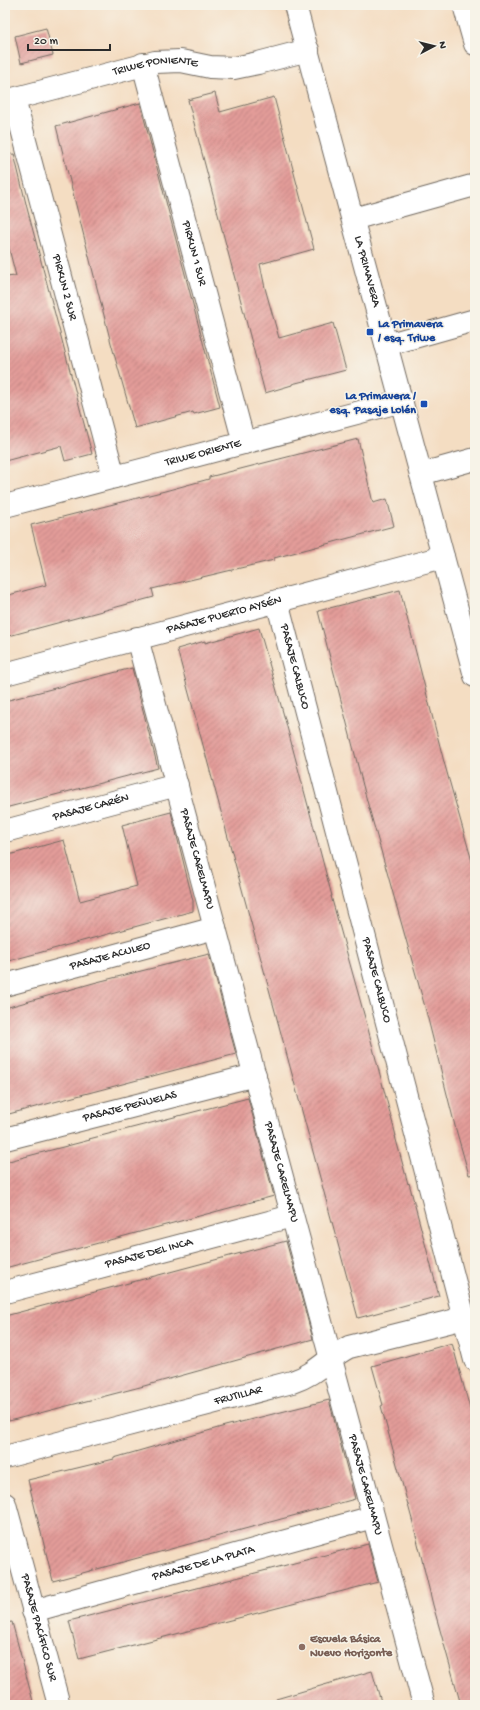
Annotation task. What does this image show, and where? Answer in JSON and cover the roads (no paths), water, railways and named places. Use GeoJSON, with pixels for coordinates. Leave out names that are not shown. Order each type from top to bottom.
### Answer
{"type":"FeatureCollection","features":[{"type":"Feature","properties":{"kind":"street","name":"LA PRIMAVERA"},"geometry":{"type":"LineString","coordinates":[[295,5],[475,676]]}},
{"type":"Feature","properties":{"kind":"street"},"geometry":{"type":"LineString","coordinates":[[464,5],[475,44]]}},
{"type":"Feature","properties":{"kind":"street","name":"TRIWE PONIENTE"},"geometry":{"type":"LineString","coordinates":[[9,100],[143,64],[181,61],[210,67],[234,68],[258,64],[308,50]]}},
{"type":"Feature","properties":{"kind":"street","name":"PIRKUN 1 SUR"},"geometry":{"type":"LineString","coordinates":[[143,64],[244,443]]}},
{"type":"Feature","properties":{"kind":"street","name":"PIRKUN 2 SUR"},"geometry":{"type":"LineString","coordinates":[[9,100],[114,477]]}},
{"type":"Feature","properties":{"kind":"street"},"geometry":{"type":"LineString","coordinates":[[353,219],[475,185]]}},
{"type":"Feature","properties":{"kind":"street"},"geometry":{"type":"LineString","coordinates":[[386,345],[475,320]]}},
{"type":"Feature","properties":{"kind":"street","name":"TRIWE ORIENTE"},"geometry":{"type":"LineString","coordinates":[[5,506],[402,401]]}},
{"type":"Feature","properties":{"kind":"street"},"geometry":{"type":"LineString","coordinates":[[421,474],[475,459]]}},
{"type":"Feature","properties":{"kind":"street","name":"PASAJE PUERTO AYSÉN"},"geometry":{"type":"LineString","coordinates":[[5,674],[443,557]]}},
{"type":"Feature","properties":{"kind":"street","name":"PASAJE CALBUCO"},"geometry":{"type":"LineString","coordinates":[[276,601],[475,1360]]}},
{"type":"Feature","properties":{"kind":"street","name":"PASAJE CARELMAPU"},"geometry":{"type":"LineString","coordinates":[[137,638],[424,1705]]}},
{"type":"Feature","properties":{"kind":"street","name":"PASAJE CARÉN"},"geometry":{"type":"LineString","coordinates":[[5,831],[177,785]]}},
{"type":"Feature","properties":{"kind":"street","name":"PASAJE ACULEO"},"geometry":{"type":"LineString","coordinates":[[5,985],[215,928]]}},
{"type":"Feature","properties":{"kind":"street","name":"PASAJE PEÑUELAS"},"geometry":{"type":"LineString","coordinates":[[5,1140],[255,1075]]}},
{"type":"Feature","properties":{"kind":"street","name":"PASAJE DEL INCA"},"geometry":{"type":"LineString","coordinates":[[5,1292],[292,1216]]}},
{"type":"Feature","properties":{"kind":"street","name":"FRUTILLAR"},"geometry":{"type":"LineString","coordinates":[[5,1457],[292,1382],[313,1373],[340,1352],[359,1344],[464,1318]]}},
{"type":"Feature","properties":{"kind":"street","name":"PASAJE PACÍFICO SUR"},"geometry":{"type":"LineString","coordinates":[[5,1504],[59,1705]]}},
{"type":"Feature","properties":{"kind":"street","name":"PASAJE DE LA PLATA"},"geometry":{"type":"LineString","coordinates":[[33,1611],[373,1517]]}},
{"type":"Feature","properties":{"kind":"place","name":"La Primavera / esq. Triwe"},"geometry":{"type":"Point","coordinates":[370,332]}},
{"type":"Feature","properties":{"kind":"place","name":"La Primavera / esq. Pasaje Lolén"},"geometry":{"type":"Point","coordinates":[424,404]}},
{"type":"Feature","properties":{"kind":"place","name":"Escuela Básica Nuevo Horizonte"},"geometry":{"type":"Point","coordinates":[302,1647]}}]}
